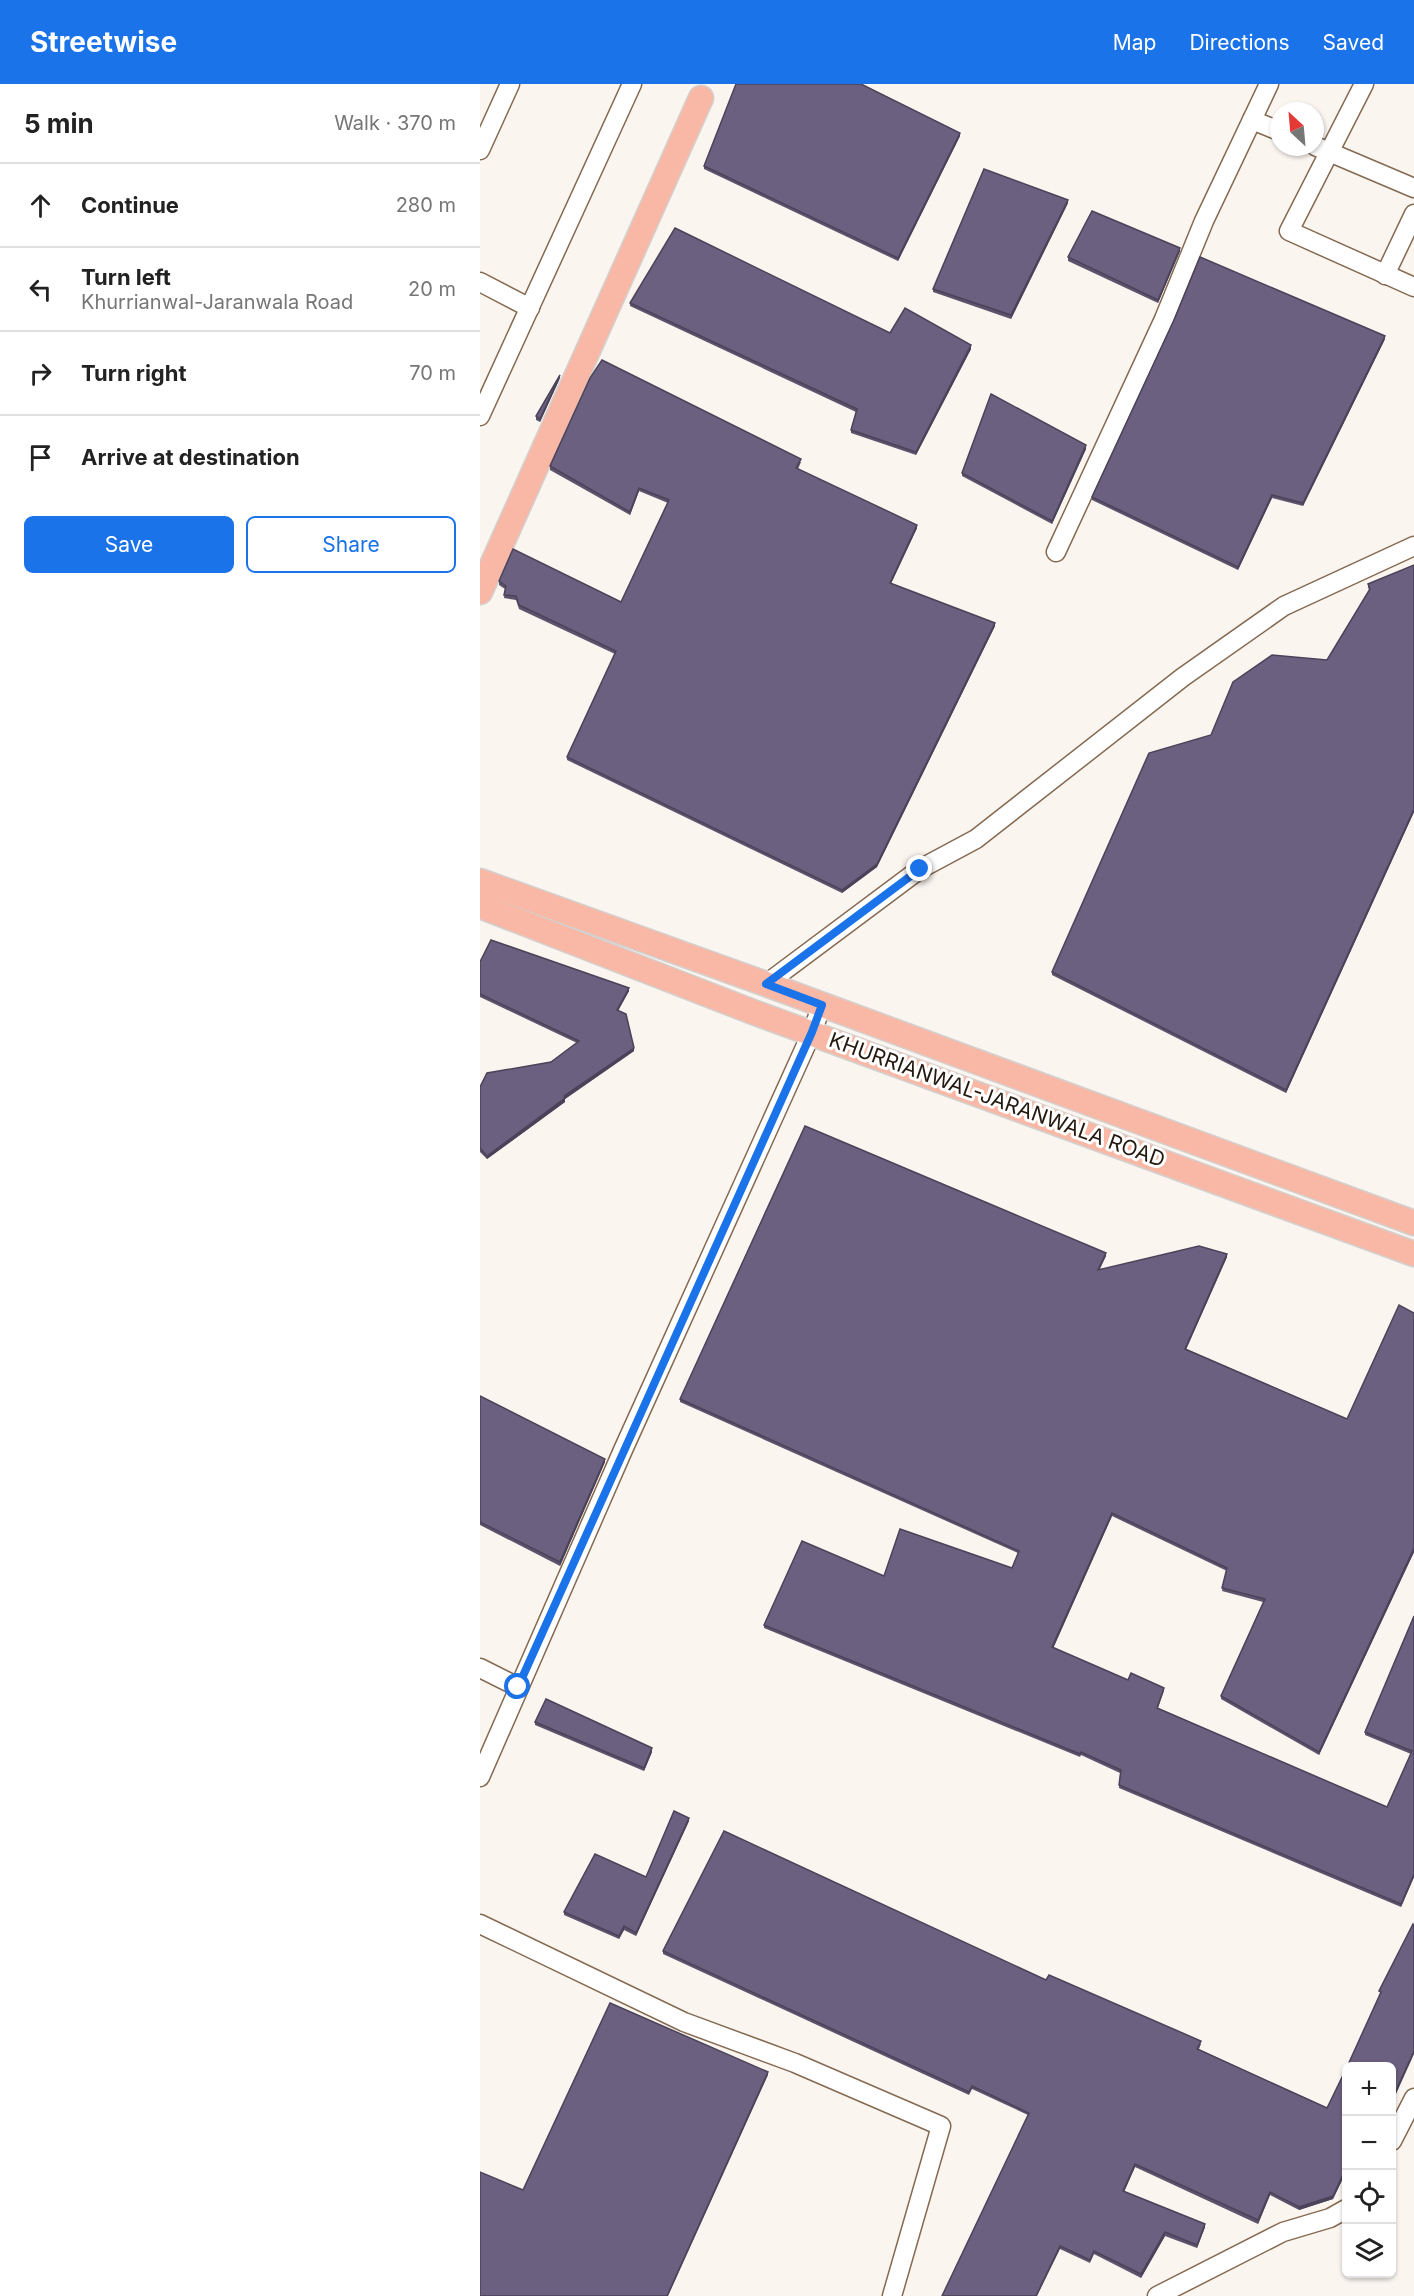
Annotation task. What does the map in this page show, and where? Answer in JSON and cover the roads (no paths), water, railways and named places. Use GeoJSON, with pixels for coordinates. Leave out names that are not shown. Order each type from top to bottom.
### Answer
{"type":"FeatureCollection","features":[{"type":"Feature","properties":{"kind":"main road"},"geometry":{"type":"LineString","coordinates":[[480,592],[701,98]]}},
{"type":"Feature","properties":{"kind":"main road","name":"KHURRIANWAL-JARANWALA ROAD"},"geometry":{"type":"LineString","coordinates":[[480,881],[1414,1223]]}},
{"type":"Feature","properties":{"kind":"main road","name":"KHURRIANWAL-JARANWALA ROAD"},"geometry":{"type":"LineString","coordinates":[[480,906],[753,1012],[1414,1254]]}},
{"type":"Feature","properties":{"kind":"street"},"geometry":{"type":"LineString","coordinates":[[480,150],[510,84]]}},
{"type":"Feature","properties":{"kind":"street"},"geometry":{"type":"LineString","coordinates":[[480,417],[632,84]]}},
{"type":"Feature","properties":{"kind":"street"},"geometry":{"type":"LineString","coordinates":[[1056,552],[1164,319],[1204,221],[1269,84]]}},
{"type":"Feature","properties":{"kind":"street"},"geometry":{"type":"LineString","coordinates":[[1324,146],[1364,84]]}},
{"type":"Feature","properties":{"kind":"street"},"geometry":{"type":"LineString","coordinates":[[1252,120],[1270,127]]}},
{"type":"Feature","properties":{"kind":"street"},"geometry":{"type":"LineString","coordinates":[[1324,150],[1414,188]]}},
{"type":"Feature","properties":{"kind":"street"},"geometry":{"type":"LineString","coordinates":[[1319,156],[1289,231],[1414,287]]}},
{"type":"Feature","properties":{"kind":"street"},"geometry":{"type":"LineString","coordinates":[[1385,275],[1414,214]]}},
{"type":"Feature","properties":{"kind":"street"},"geometry":{"type":"LineString","coordinates":[[480,282],[530,308]]}},
{"type":"Feature","properties":{"kind":"street"},"geometry":{"type":"LineString","coordinates":[[766,984],[920,869],[976,839],[1183,677],[1284,606],[1414,546]]}},
{"type":"Feature","properties":{"kind":"street"},"geometry":{"type":"LineString","coordinates":[[480,1777],[822,1005]]}},
{"type":"Feature","properties":{"kind":"street"},"geometry":{"type":"LineString","coordinates":[[480,1668],[518,1687]]}},
{"type":"Feature","properties":{"kind":"street"},"geometry":{"type":"LineString","coordinates":[[480,1924],[684,2022],[795,2063],[940,2126],[892,2296]]}},
{"type":"Feature","properties":{"kind":"street"},"geometry":{"type":"LineString","coordinates":[[1396,2133],[1414,2098]]}},
{"type":"Feature","properties":{"kind":"street"},"geometry":{"type":"LineString","coordinates":[[1157,2296],[1283,2232],[1330,2218],[1342,2212]]}}]}
